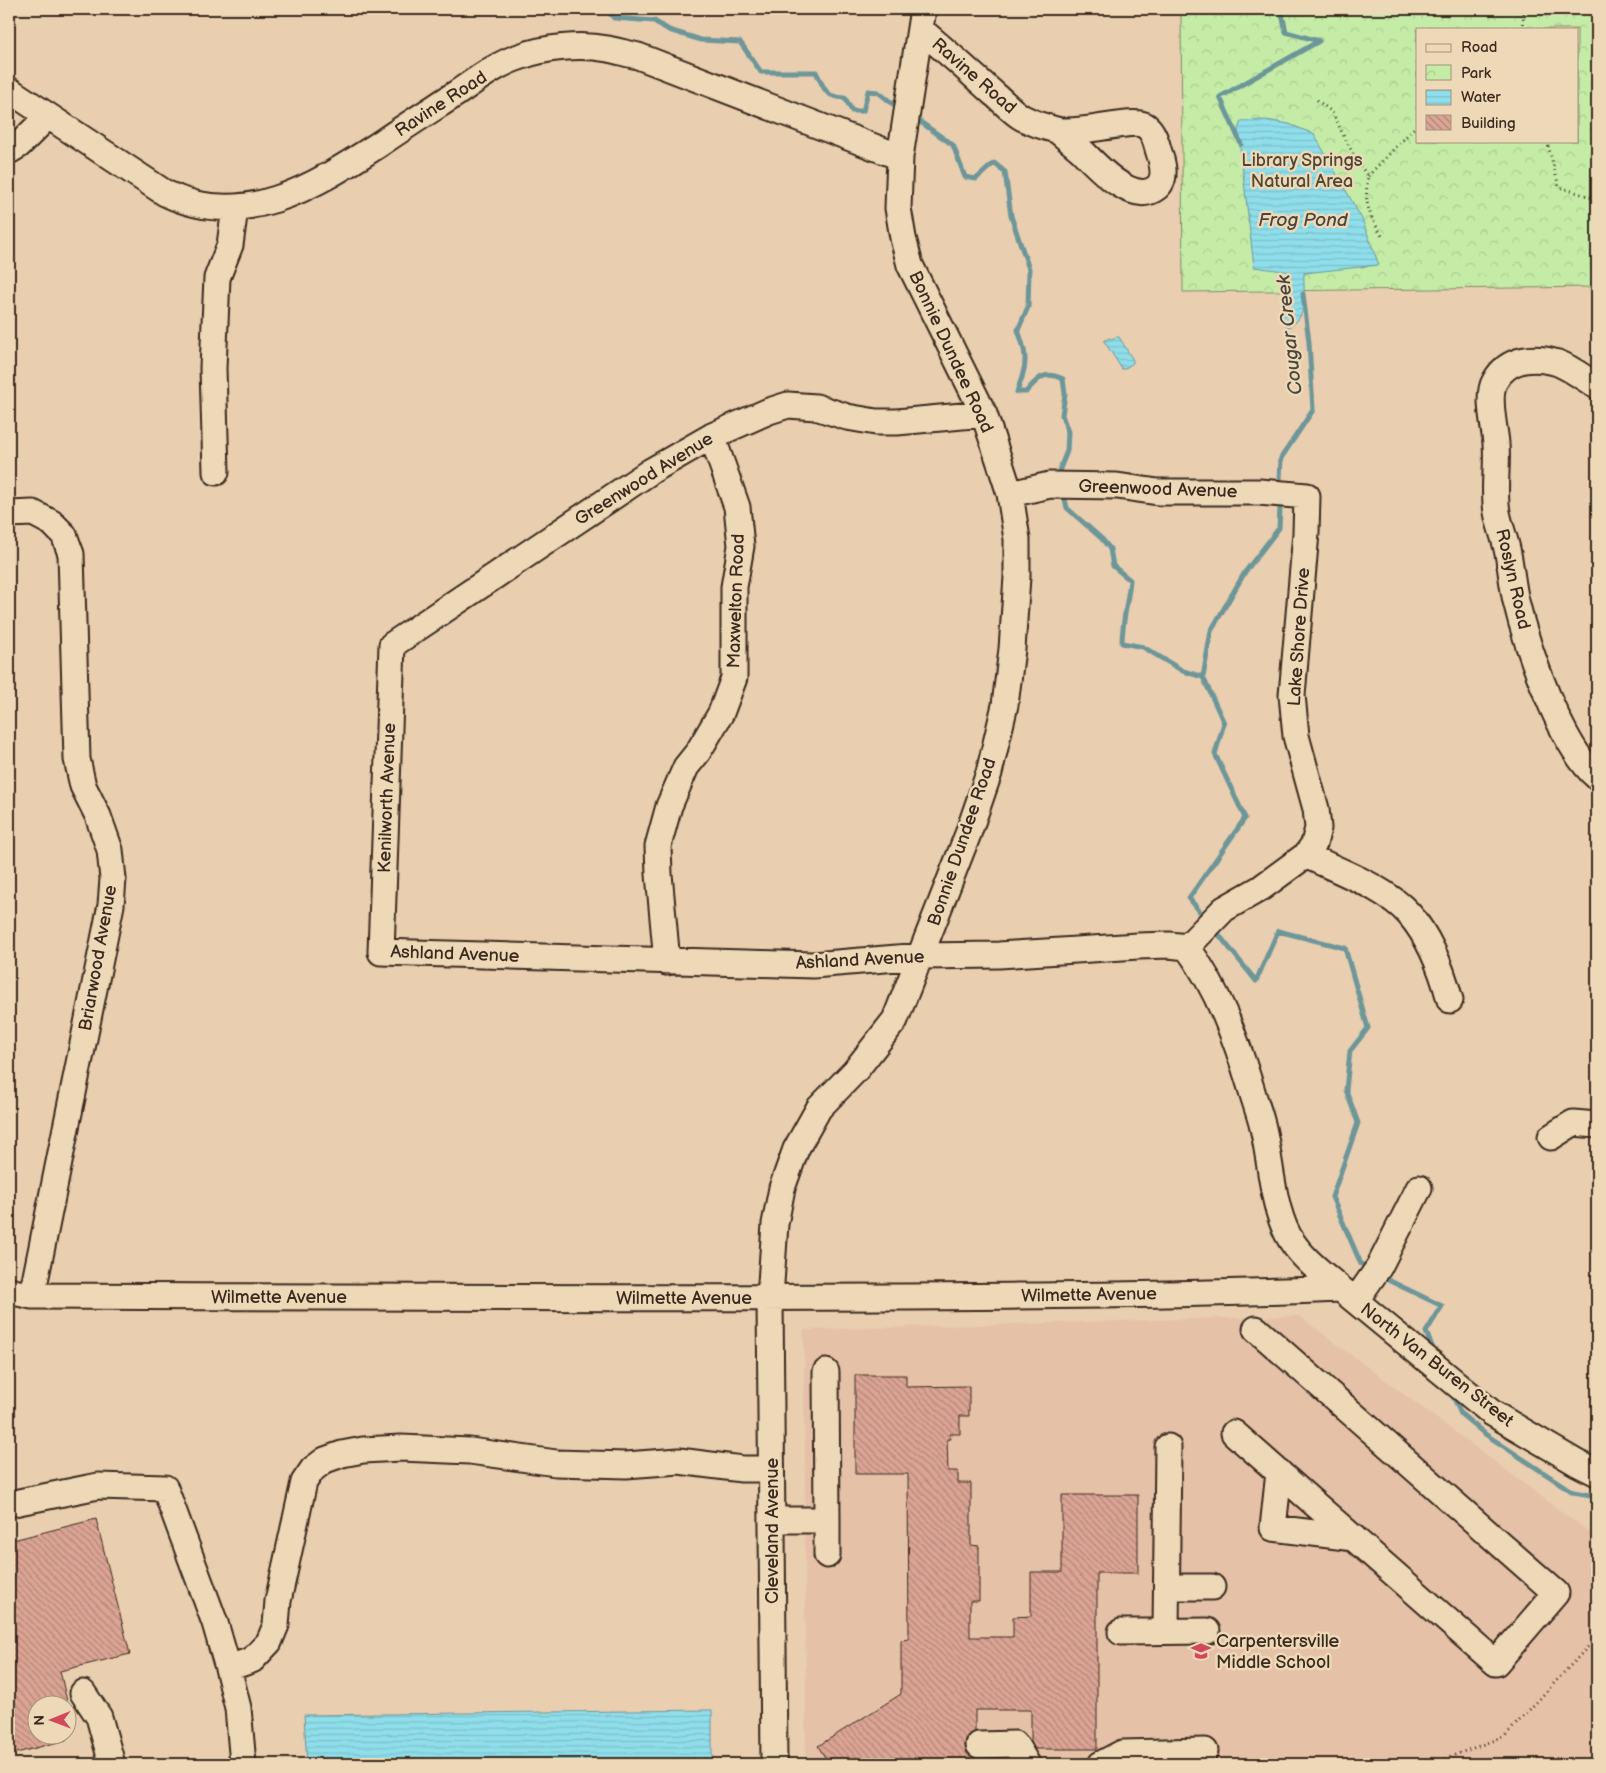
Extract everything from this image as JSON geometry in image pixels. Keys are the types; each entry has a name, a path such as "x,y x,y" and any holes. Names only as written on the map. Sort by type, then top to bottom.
{"street":[{"name":"Ravine Road","path":"921,19 1022,118 1058,130"},
{"name":"Bonnie Dundee Road","path":"770,1298 775,1224 782,1188 796,1149 819,1108 855,1070 895,1020 968,834 989,772 1005,705 1012,648 1017,577 1017,539 1010,494 984,414 910,265 898,208 900,157 921,19"},
{"name":"Ravine Road","path":"9,90 173,197 197,205 216,208 235,208 278,200 338,171 484,75 518,57 552,48 607,48 638,56 900,157"},
{"path":"9,152 19,145 47,116"},
{"path":"216,472 213,368 217,278 230,244 235,208"},
{"name":"Roslyn Road","path":"1597,386 1559,364 1526,358 1506,368 1494,381 1491,399 1497,446 1495,479 1497,511 1507,550 1516,601 1534,660 1554,710 1568,740 1589,770 1597,778"},
{"name":"Greenwood Avenue","path":"392,645 651,471 712,436 769,410 788,405 816,406 847,417 876,422 897,422 984,414"},
{"name":"Maxwelton Road","path":"667,962 658,846 669,806 686,766 698,752 721,713 734,678 734,587 741,546 736,508 712,436"},
{"name":"Greenwood Avenue","path":"1010,494 1050,485 1118,486 1158,492 1259,492 1307,496"},
{"name":"Lake Shore Drive","path":"1306,856 1314,844 1318,828 1316,809 1296,736 1292,695 1306,533 1307,496"},
{"name":"Briarwood Avenue","path":"9,514 33,513 52,522 64,535 71,554 77,759 83,786 98,816 110,850 113,879 111,905 20,1294"},
{"name":"Kenilworth Avenue","path":"381,952 392,645"},
{"path":"1187,947 1224,909 1261,888 1306,856 1368,885 1391,899 1409,914 1441,968 1450,1000"},
{"name":"Ashland Avenue","path":"381,952 813,965 921,956 999,955 1138,946 1169,945 1187,947"},
{"name":"North Van Buren Street","path":"1187,947 1199,963 1217,997 1242,1059 1263,1128 1280,1220 1298,1251 1348,1295 1492,1413 1597,1473"},
{"path":"1551,1137 1573,1123 1597,1126"},
{"path":"1348,1295 1379,1267 1419,1188"},
{"name":"Wilmette Avenue","path":"20,1294 770,1298 1348,1295"},
{"name":"Cleveland Avenue","path":"770,1298 774,1764"},
{"path":"1234,1433 1496,1663 1556,1593 1256,1329"},
{"path":"826,1372 827,1555"},
{"path":"1166,1631 1168,1447"},
{"path":"228,1668 252,1660 269,1642 276,1625 278,1601 304,1482 313,1469 325,1460 363,1450 401,1448 470,1451 556,1463 626,1465 680,1462 771,1469"},
{"path":"1279,1472 1273,1528 1354,1538"},
{"path":"9,1504 98,1486 165,1488 215,1623 228,1668 238,1708 243,1764"},
{"path":"772,1520 827,1520"},
{"path":"1167,1587 1212,1587"},
{"path":"1121,1632 1207,1631"},
{"path":"83,1693 98,1717 112,1764"},
{"path":"979,1745 1015,1744 1027,1764"},
{"path":"1101,1764 1122,1753 1205,1751"}],"path":[{"path":"1523,28 1524,9"},
{"path":"1317,100 1332,112 1357,162 1368,176"},
{"path":"1382,236 1368,213 1366,197 1368,176 1416,126"},
{"path":"1547,142 1558,187 1597,199"},
{"path":"1431,1764 1505,1736 1597,1637"}],"shaded area":[{"name":"Carpentersville Middle School","path":"1299,1316 1597,1538 1597,1764 806,1764 804,1330"}],"green space":[{"name":"Library Springs Natural Area","path":"1181,9 1597,9 1597,287 1183,292"}],"water":[{"name":"Frog Pond","path":"1266,120 1289,124 1314,134 1362,219 1379,265 1304,273 1304,305 1302,312 1299,318 1287,328 1281,316 1283,304 1287,300 1291,272 1254,267 1238,130 1241,121"},
{"path":"1119,337 1133,360 1133,363 1124,369 1122,369 1104,341"},
{"path":"712,1710 712,1764 307,1764 304,1715"}],"building":[{"path":"855,1375 906,1375 906,1387 969,1386 969,1416 960,1416 960,1434 950,1434 950,1439 947,1439 948,1471 958,1471 958,1483 971,1483 971,1545 979,1546 979,1601 970,1601 970,1637 1013,1637 1013,1617 1031,1616 1031,1572 1062,1572 1062,1495 1138,1495 1138,1573 1097,1573 1097,1749 1035,1749 1031,1742 1031,1710 975,1710 975,1732 967,1738 965,1745 967,1753 975,1758 975,1764 829,1764 818,1746 901,1694 901,1640 909,1639 908,1474 855,1474"},
{"path":"96,1519 130,1654 60,1671 66,1696 28,1696 28,1746 43,1746 9,1755 9,1541"}],"waterway":[{"path":"343,9 345,11 365,13 368,9"},
{"path":"606,9 614,18 654,21 669,30 701,40 740,42 761,72 816,72 826,91 833,96 845,98 852,111 863,111 868,91 878,92 897,107"},
{"name":"Cougar Creek","path":"1241,144 1220,97 1319,41 1286,32 1281,9"},
{"path":"919,121 953,145 965,177 976,179 994,163 1005,172 1011,216 1029,269 1028,307 1018,330 1025,362 1017,392 1026,392 1038,379 1046,375 1063,379 1065,394 1062,415 1068,432 1067,451 1059,471"},
{"name":"Cougar Creek","path":"1280,480 1281,458 1313,410 1309,342 1303,294"},
{"path":"1065,499 1067,508 1102,539 1110,549 1113,566 1130,580 1122,643 1143,647 1183,671 1203,677"},
{"path":"1201,913 1189,898 1245,818 1215,754 1224,723 1203,677 1211,631 1245,572 1279,528 1280,508"},
{"path":"1219,935 1256,981 1278,931 1345,948 1368,1028 1350,1051 1346,1090 1358,1123 1332,1197 1361,1264 1364,1265"},
{"path":"1388,1280 1442,1306 1426,1332 1435,1353"},
{"path":"1454,1398 1461,1414 1485,1434 1573,1492 1597,1496"}],"place":[{"name":"Carpentersville Middle School","path":"1201,1651"}]}
